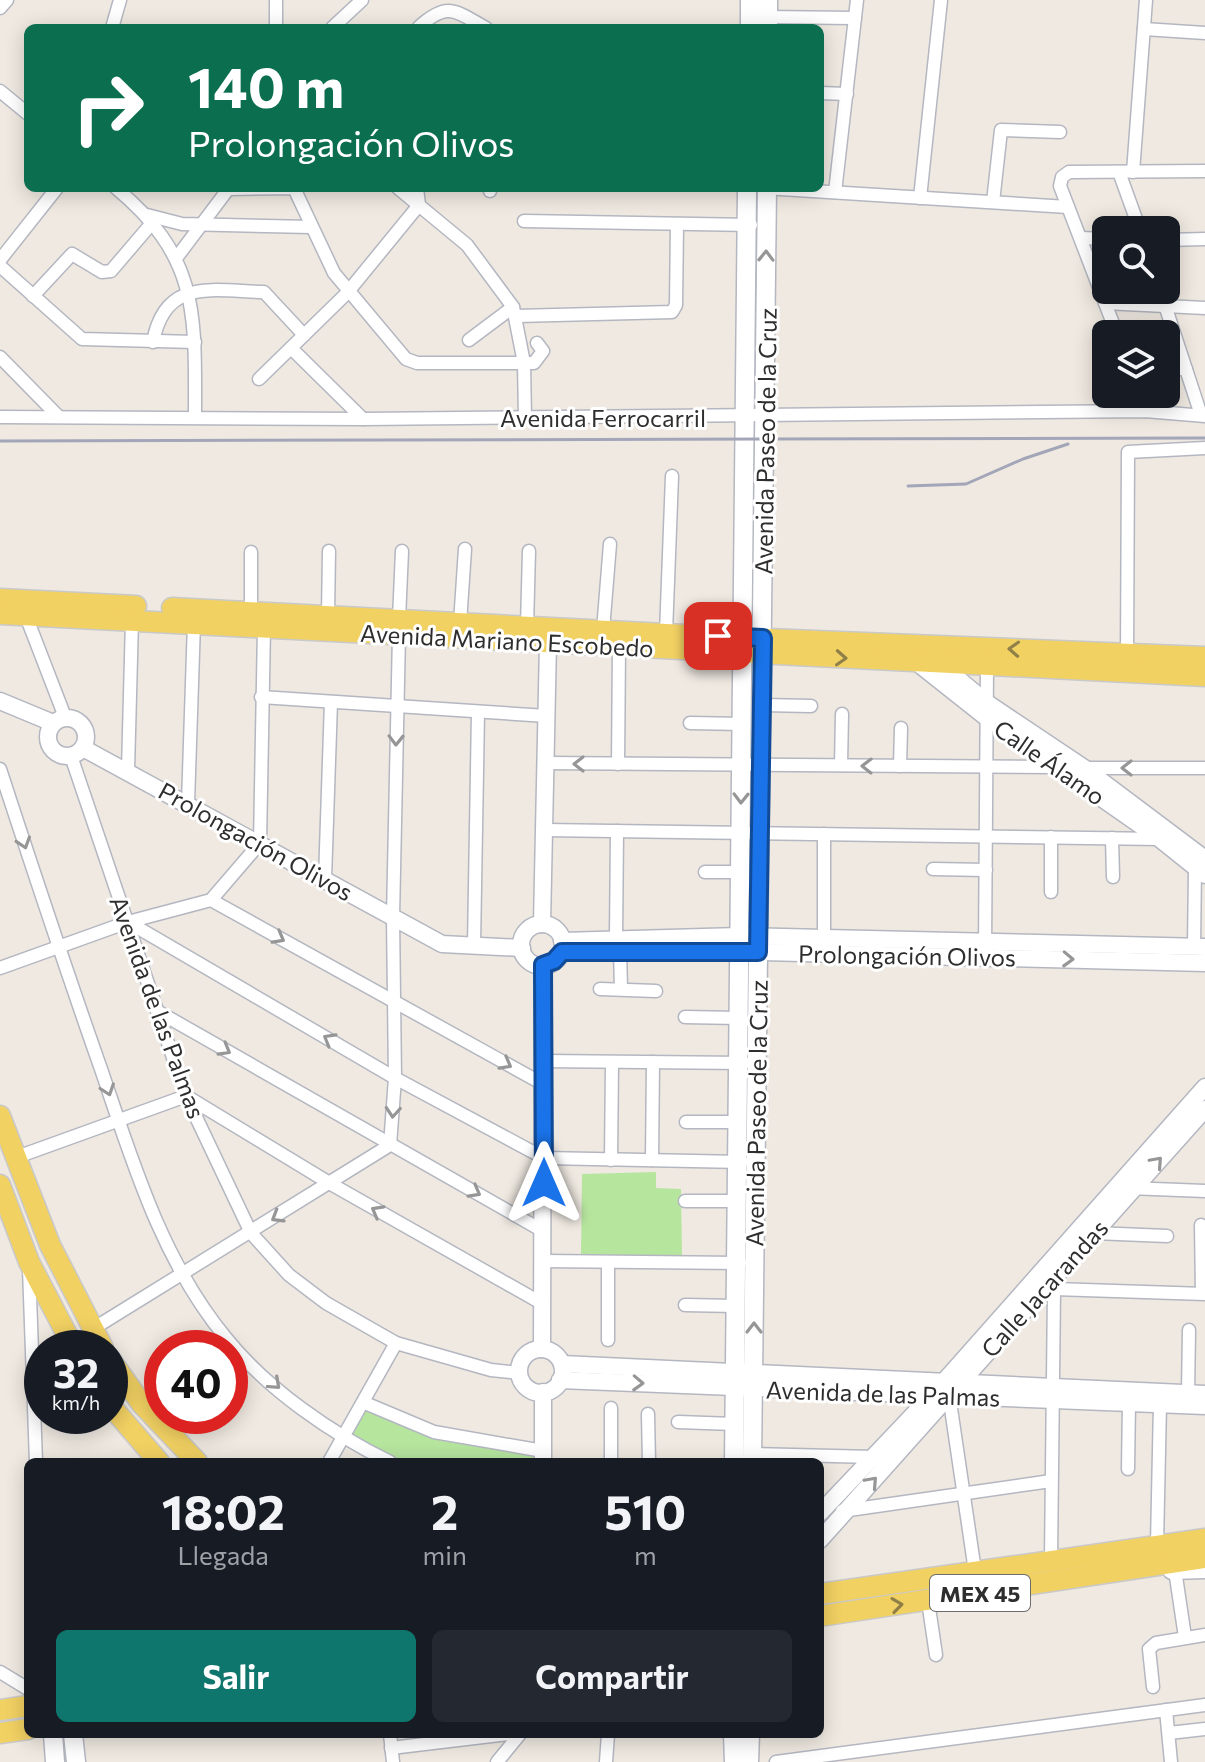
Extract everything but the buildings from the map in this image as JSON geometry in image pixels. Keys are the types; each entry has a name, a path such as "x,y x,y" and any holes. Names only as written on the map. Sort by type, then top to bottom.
{"main road":[{"name":"Avenida Paseo de la Cruz","path":"734,1458 734,1424 744,1380 746,1162 757,1064 759,944 750,833 751,765 762,705 753,646 744,416 747,192"},
{"name":"Avenida Paseo de la Cruz","path":"751,765 742,724 753,646 765,413 766,192"},
{"path":"0,588 95,593 123,608"},
{"name":"Avenida Mariano Escobedo","path":"0,599 123,608 264,627 399,627 460,623 666,633 753,646 1126,663 1205,676"},
{"name":"Avenida Mariano Escobedo","path":"0,614 26,616 123,608"},
{"name":"Avenida Mariano Escobedo","path":"205,618 251,610 328,615 399,627 548,643 619,647 898,644 938,664 987,667 1205,657"},
{"name":"Avenida Paseo de la Cruz","path":"750,833 741,872 738,1122 746,1162 736,1201 745,1263 736,1306 752,1458"},
{"path":"0,1116 50,1245 91,1330"},
{"path":"0,1185 7,1229 29,1262 65,1330"},
{"path":"128,1385 141,1403 193,1458"},
{"path":"128,1426 156,1458"},
{"name":"MEX 45","path":"824,1593 1205,1537"},
{"name":"MEX 45","path":"824,1615 1205,1558"},
{"path":"1154,1566 1175,1570 1205,1569"},
{"path":"0,1710 24,1707"},
{"path":"0,1733 24,1730"},
{"path":"53,1738 55,1762"},
{"path":"73,1738 76,1762"},
{"path":"733,1738 734,1762"},
{"path":"749,1762 750,1738"}],"street":[{"path":"0,8 7,0"},
{"path":"113,24 120,0"},
{"path":"276,0 276,24"},
{"path":"336,24 362,0"},
{"path":"835,192 857,0"},
{"path":"920,198 941,0"},
{"path":"1133,172 1146,0"},
{"path":"422,24 435,13 453,9 479,24"},
{"path":"759,15 855,18"},
{"path":"1144,29 1205,33"},
{"path":"0,91 24,111"},
{"path":"824,93 847,94"},
{"path":"993,202 1001,130 1060,132"},
{"path":"1092,268 1060,186 1062,177 1069,172 1205,171"},
{"path":"1119,172 1135,216"},
{"path":"824,191 1068,207"},
{"path":"54,192 0,263 82,339 195,342"},
{"path":"120,192 150,219 177,257 189,290 195,342 195,416"},
{"path":"177,257 225,192"},
{"path":"296,192 347,293 406,359 417,363 534,363 542,357 542,347 537,343"},
{"path":"403,192 467,245 515,312 524,363 525,418"},
{"path":"259,379 347,293 419,205 417,192"},
{"path":"33,296 72,254 102,272 111,271 150,219"},
{"path":"150,219 182,224 311,227"},
{"path":"524,221 767,225"},
{"path":"469,340 515,312 672,312 676,305 677,224"},
{"path":"1081,238 1092,238"},
{"path":"1180,240 1205,239"},
{"path":"153,342 163,313 174,299 189,290 264,292 304,335"},
{"path":"1125,304 1205,308"},
{"path":"1166,306 1203,416"},
{"path":"291,348 363,419"},
{"path":"0,357 57,415"},
{"path":"1180,369 1186,369"},
{"name":"Avenida Ferrocarril","path":"0,417 363,419 1145,411 1203,416"},
{"path":"1126,663 1128,452 1205,448"},
{"path":"666,633 672,476"},
{"path":"603,630 610,544"},
{"path":"460,623 465,549"},
{"path":"328,615 329,551"},
{"path":"390,1145 395,1078 393,917 402,551"},
{"path":"527,626 529,551"},
{"path":"251,552 251,610"},
{"path":"123,608 128,770"},
{"path":"26,616 59,720"},
{"path":"188,803 205,618"},
{"path":"0,968 128,922 211,900 260,843 264,627"},
{"path":"542,924 548,643"},
{"path":"618,764 619,647"},
{"name":"Calle Álamo","path":"917,654 1058,767 1164,835"},
{"name":"Calle Álamo","path":"938,664 987,710 1084,768 1202,867"},
{"path":"985,948 987,667"},
{"path":"261,697 547,716"},
{"path":"0,701 82,725 86,736 77,752 61,755 51,748 47,735 59,720"},
{"path":"325,879 331,702"},
{"path":"762,705 811,706"},
{"path":"474,945 478,712"},
{"path":"841,765 842,714"},
{"path":"690,723 742,724"},
{"path":"900,766 901,728"},
{"name":"Prolongación Olivos","path":"77,752 128,770 442,944 522,948"},
{"name":"Avenida de las Palmas","path":"77,752 128,922 186,1096 251,1233 289,1275 326,1303 396,1343 491,1370 519,1373"},
{"path":"546,763 1205,768"},
{"path":"0,769 118,1121 155,1220 181,1275 227,1340 287,1395 344,1439 382,1458"},
{"path":"545,830 1112,838 1164,835"},
{"path":"617,831 621,989"},
{"path":"824,834 824,940"},
{"path":"1051,837 1051,892"},
{"path":"1112,838 1113,877"},
{"path":"1200,947 1202,867"},
{"path":"933,869 986,870"},
{"path":"705,872 741,872"},
{"path":"211,900 543,1084"},
{"path":"128,922 395,1078 544,1158 746,1162"},
{"path":"542,924 555,929 562,946 554,961 543,965 532,963 522,948 529,928 542,924"},
{"name":"Prolongación Olivos","path":"759,944 824,940 890,947"},
{"name":"Prolongación Olivos","path":"562,946 759,944 985,948 1143,954 1205,963"},
{"name":"Prolongación Olivos","path":"1143,954 1200,947"},
{"path":"542,1349 543,965"},
{"path":"600,989 656,991"},
{"path":"157,1011 543,1231"},
{"path":"685,1017 738,1018"},
{"path":"543,1061 757,1064"},
{"path":"652,1160 653,1062"},
{"path":"611,1160 612,1063"},
{"name":"Calle Jacarandas","path":"824,1536 946,1389 1125,1187 1205,1087"},
{"path":"17,1157 186,1096 331,1184 543,1304"},
{"name":"Calle Jacarandas","path":"826,1507 1052,1286 1125,1187 1205,1109"},
{"path":"686,1122 738,1122"},
{"path":"91,1330 390,1145"},
{"path":"1125,1187 1205,1191"},
{"path":"685,1201 736,1201"},
{"path":"1051,1559 1052,1286 1203,1294 1201,1225"},
{"path":"1094,1233 1167,1236"},
{"path":"543,1261 745,1263"},
{"path":"29,1262 36,1458"},
{"path":"608,1263 608,1340"},
{"path":"685,1305 736,1306"},
{"path":"1188,1393 1189,1330"},
{"path":"332,1458 396,1343"},
{"path":"365,1403 434,1432 543,1457 543,1392 561,1372 556,1355 542,1349 528,1353 522,1359 519,1373 529,1390 543,1392"},
{"name":"Avenida de las Palmas","path":"561,1372 1053,1394 1205,1394"},
{"path":"946,1389 975,1571"},
{"name":"Avenida de las Palmas","path":"1053,1394 1129,1403 1205,1406"},
{"path":"1128,1469 1129,1403"},
{"path":"1160,1404 1166,1543"},
{"path":"611,1408 611,1458"},
{"path":"648,1414 649,1458"},
{"path":"678,1422 734,1424"},
{"path":"752,1458 874,1457"},
{"path":"826,1507 844,1513 1051,1481"},
{"path":"1175,1570 1185,1637"},
{"path":"928,1601 936,1655"},
{"path":"1153,1687 1149,1649 1156,1643 1205,1635"},
{"path":"0,1672 24,1687"},
{"path":"776,1762 848,1757 1205,1705"},
{"path":"1166,1710 1171,1762"},
{"path":"1169,1733 1205,1729"},
{"path":"393,1762 390,1741 464,1738"},
{"path":"497,1762 512,1738"},
{"path":"603,1759 607,1738"}],"green space":[{"path":"656,1172 656,1188 681,1189 682,1257 581,1254 582,1174"},
{"path":"365,1403 434,1432 543,1451 543,1458 382,1458 344,1439"}],"railway":[{"path":"0,441 1205,438"},
{"path":"908,486 966,484 1023,459 1068,444"}],"route":[{"path":"544,1183 543,965 554,961 562,952 758,952 763,638 718,636"}]}
